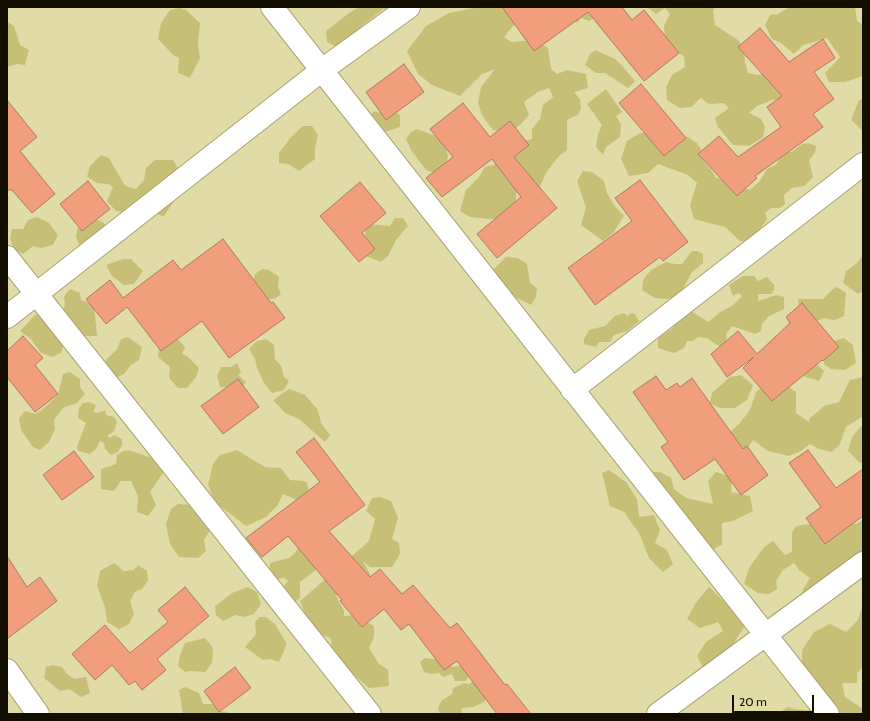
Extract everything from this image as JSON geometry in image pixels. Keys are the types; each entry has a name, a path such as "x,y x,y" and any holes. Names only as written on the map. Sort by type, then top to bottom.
{"street":[{"path":"272,7 828,714"},
{"path":"7,317 35,293 322,70 409,7"},
{"path":"572,390 863,164"},
{"path":"7,257 370,714"},
{"path":"658,714 863,563"},
{"path":"7,670 38,714"}],"shaded area":[{"path":"359,7 410,7 397,12 383,9 352,34 347,48 341,49 327,42 326,31"},
{"path":"479,7 525,7 519,22 512,27 504,37 511,42 536,40 548,48 551,69 557,74 567,70 586,74 588,88 574,92 580,99 581,108 579,114 567,120 567,150 558,157 546,173 538,191 516,193 516,206 501,218 489,219 470,217 460,211 466,190 478,178 485,167 494,165 501,153 519,142 532,139 532,129 540,119 543,105 553,97 549,88 538,92 524,102 529,115 511,132 493,130 482,115 478,103 481,87 495,69 482,74 460,96 432,85 418,74 407,51 426,26 449,13"},
{"path":"571,7 600,14 589,21 581,18 577,23 570,17"},
{"path":"647,7 715,7 713,10 715,25 738,40 744,49 748,73 757,75 769,73 788,98 772,100 757,106 749,113 761,119 765,127 763,137 749,146 733,145 718,127 715,118 729,108 724,103 709,104 701,98 691,107 680,108 667,100 666,87 672,75 685,67 684,56 672,49 665,39 664,26 670,14 665,8 656,14"},
{"path":"790,7 855,7 857,21 863,25 863,76 845,82 829,82 825,73 840,57 827,38 803,45 794,54 781,43 772,39 765,25 770,15 778,14"},
{"path":"179,8 186,10 200,23 198,44 200,58 190,78 178,73 179,58 173,55 158,39 161,23 170,10"},
{"path":"7,22 14,26 20,45 29,50 25,65 17,64 7,67"},
{"path":"595,50 615,59 635,81 628,88 605,73 596,73 585,65 590,54"},
{"path":"606,89 622,112 616,116 621,124 620,137 606,147 603,155 596,147 598,134 602,125 587,104"},
{"path":"863,99 863,131 851,120 859,100"},
{"path":"383,107 388,107 400,115 400,127 379,134 368,118 374,111 379,113"},
{"path":"303,126 312,126 318,135 315,148 315,159 299,171 288,164 279,163 279,153 292,136"},
{"path":"417,129 439,137 446,147 448,157 445,169 437,174 426,170 411,150 406,139 411,132"},
{"path":"640,133 655,133 675,138 688,137 697,143 704,154 703,161 716,178 730,180 741,187 750,190 760,181 767,169 776,165 783,152 792,152 802,144 808,143 816,146 815,153 809,160 813,177 804,186 792,188 784,195 785,204 779,208 771,208 765,213 767,219 752,241 740,241 725,227 694,219 690,205 697,183 688,175 658,164 648,173 629,176 621,159 627,141"},
{"path":"101,155 109,158 125,186 136,189 144,180 146,168 155,160 173,160 183,177 178,195 164,216 135,209 124,212 116,211 107,201 113,187 108,184 97,183 87,177 90,166"},
{"path":"583,171 592,172 604,181 607,193 614,205 624,216 613,233 603,241 581,225 586,207 577,181"},
{"path":"37,217 49,223 58,235 53,245 41,248 33,246 23,254 13,248 10,238 12,229 23,229 28,220"},
{"path":"395,218 403,218 408,226 396,240 388,256 381,262 366,256 365,237 367,224 390,226"},
{"path":"94,219 103,222 109,231 81,249 76,237 77,229"},
{"path":"692,251 698,251 703,254 703,263 692,272 679,296 667,299 655,298 642,290 643,280 651,270 666,262 682,264"},
{"path":"863,255 863,291 858,294 843,283 846,271 857,263"},
{"path":"506,257 518,258 527,264 530,283 537,288 536,297 531,305 513,296 497,281 493,270"},
{"path":"123,259 131,259 143,271 134,284 124,285 112,276 106,265"},
{"path":"262,269 269,270 279,277 278,287 281,294 276,298 267,300 252,289 255,274"},
{"path":"743,276 754,276 758,281 767,277 775,286 772,294 758,294 758,301 776,295 784,297 784,309 769,316 762,324 761,331 755,334 732,326 726,334 727,341 720,347 707,338 698,337 693,341 687,341 684,348 674,353 658,348 658,338 673,328 680,318 691,311 708,322 719,313 733,305 742,296 738,293 733,296 729,285"},
{"path":"837,287 846,293 844,316 834,320 824,318 814,322 799,310 798,299 823,299"},
{"path":"71,289 80,293 81,300 94,305 97,336 86,336 76,340 59,320 65,305 64,297"},
{"path":"624,313 628,316 630,313 635,314 639,321 627,331 614,335 610,342 599,342 596,347 584,344 584,339 589,330 605,326 615,316"},
{"path":"36,314 44,317 47,325 53,326 64,344 61,353 52,357 41,353 31,339 20,331"},
{"path":"128,337 142,347 139,360 130,366 124,374 115,378 104,370 106,360 117,349 121,339"},
{"path":"177,338 185,347 182,354 187,356 199,368 196,377 187,388 178,388 169,378 170,367 158,357 159,346"},
{"path":"844,338 853,345 856,363 845,370 831,369 824,364 824,351 830,342"},
{"path":"266,339 274,345 275,359 281,366 284,377 289,381 284,390 272,393 264,383 257,368 255,359 249,349 257,341"},
{"path":"237,363 241,372 238,375 246,382 241,388 220,387 217,376 221,367 231,367"},
{"path":"816,363 824,371 819,381 800,375"},
{"path":"70,372 80,379 80,387 85,394 77,403 63,408 54,420 55,429 49,442 40,450 33,447 21,430 19,418 25,411 35,414 41,411 58,395 63,374"},
{"path":"741,375 753,385 747,400 735,408 720,408 710,403 712,393 730,377"},
{"path":"863,377 863,416 846,427 840,444 832,452 819,449 810,444 799,452 789,456 768,451 753,440 745,452 723,438 739,424 750,410 756,392 763,386 786,385 796,392 796,413 809,422 809,419 824,406 839,402 850,380"},
{"path":"289,389 305,395 318,410 321,423 330,435 325,442 299,419 285,413 273,400"},
{"path":"89,402 96,405 93,412 97,413 105,410 106,415 114,417 117,422 114,431 107,436 110,438 114,435 122,439 122,445 118,452 111,455 105,449 104,443 100,441 96,449 90,454 78,451 77,447 86,423 78,418 79,408 83,403"},
{"path":"863,424 863,463 860,463 848,451 852,437"},
{"path":"129,450 157,460 163,473 150,492 156,505 148,516 137,512 138,496 131,481 121,481 114,491 101,489 101,469 116,464 117,455 123,451"},
{"path":"237,450 265,467 281,468 290,480 304,481 307,483 310,497 304,503 283,494 277,506 266,517 246,526 215,502 208,485 213,464 220,455"},
{"path":"609,470 626,482 637,499 639,517 654,515 660,530 655,543 667,550 673,564 663,572 649,558 639,533 624,512 610,506 602,473"},
{"path":"650,472 660,472 671,478 674,489 686,498 713,504 708,481 716,472 732,477 731,492 750,496 753,511 733,521 722,523 722,545 709,551"},
{"path":"380,497 391,501 398,518 392,539 399,543 400,554 392,567 370,567 363,561 373,580 340,591 336,596 344,611 344,616 354,615 374,626 374,637 369,648 379,664 388,670 389,686 369,688 345,667 332,652 331,638 319,634 305,614 300,601 369,541 375,519 366,511 372,498"},
{"path":"178,504 191,505 210,517 209,532 204,540 206,551 198,558 179,557 170,544 166,524 171,509"},
{"path":"863,520 863,562 816,612 805,609 802,603 803,589 810,578 799,570 794,563 783,570 776,581 777,589 769,594 758,593 744,584 749,568 764,547 773,541 785,555 792,552 792,533 796,526 811,524 819,537 834,524 847,522 856,524"},
{"path":"299,546 316,561 316,570 300,582 300,598 295,602 282,588 288,581 284,578 277,579 270,568 270,563 289,558 295,553"},
{"path":"114,563 124,571 134,570 138,565 147,571 148,581 142,589 135,592 130,601 134,614 129,624 119,629 107,622 105,607 97,586 100,571"},
{"path":"248,587 257,592 261,604 254,614 244,617 235,615 223,621 216,615 215,606 232,593"},
{"path":"709,587 733,610 748,620 733,645 705,671 697,656 706,642 723,631 718,622 700,628 687,619 695,604"},
{"path":"863,604 863,667 857,673 857,683 842,683 845,697 863,709 863,714 839,714 835,711 821,686 808,674 802,665 802,650 814,632 830,624 846,632 858,620"},
{"path":"260,617 266,617 275,624 287,644 279,662 270,659 263,660 245,647 256,634 255,622"},
{"path":"205,638 213,648 212,663 205,672 185,672 178,666 180,655 185,643"},
{"path":"425,658 441,660 452,667 464,665 470,674 466,681 455,681 452,674 443,677 439,673 431,674 424,672 420,662"},
{"path":"53,665 62,667 67,674 74,679 86,677 90,693 81,697 69,689 60,691 44,678 46,667"},
{"path":"476,678 492,690 484,702 473,707 462,708 461,714 440,714 438,708 442,700 452,694 453,688 464,683 469,684"},
{"path":"185,687 199,693 203,704 213,704 219,711 227,712 229,714 183,714 179,690"},
{"path":"788,707 816,711 818,714 777,714"}],"building":[{"path":"502,7 622,7 632,20 644,10 679,53 644,81 588,12 534,51"},
{"path":"760,28 789,62 823,39 835,58 814,72 834,99 813,114 823,127 755,176 757,178 737,196 698,154 719,136 738,157 781,127 767,107 782,96 738,47"},
{"path":"404,64 424,92 386,120 366,92"},
{"path":"641,84 686,138 664,156 619,103"},
{"path":"7,100 37,137 20,151 55,194 32,213 12,190 7,190"},
{"path":"463,103 490,137 510,121 529,145 514,157 557,208 497,258 477,234 521,197 492,159 442,197 426,178 453,157 430,129"},
{"path":"640,180 688,242 663,261 660,257 595,305 568,268 632,221 615,198"},
{"path":"88,181 110,209 82,231 60,204"},
{"path":"360,182 386,213 362,233 375,249 359,262 320,216"},
{"path":"223,239 271,303 273,302 285,318 229,358 202,321 161,351 127,307 106,324 86,299 110,280 123,298 173,260 181,270"},
{"path":"802,303 839,347 772,401 743,368 754,357 727,377 711,354 738,331 757,354 790,323 786,317"},
{"path":"23,336 43,358 35,365 58,394 35,412 7,377 7,351"},
{"path":"656,376 666,390 677,383 680,387 692,378 743,449 747,446 768,475 741,495 715,459 684,480 661,447 668,442 633,392"},
{"path":"238,379 259,407 223,434 201,406"},
{"path":"314,438 365,505 329,531 370,577 380,569 402,594 413,585 450,628 457,623 505,685 507,684 531,714 497,714 457,661 444,670 409,624 401,630 384,609 362,627 340,601 342,600 288,536 262,557 246,538 320,482 296,452"},
{"path":"808,450 836,488 863,469 863,516 825,544 806,518 821,507 789,463"},
{"path":"74,451 94,477 62,500 43,475"},
{"path":"7,556 27,587 40,577 57,601 7,639"},
{"path":"185,587 209,616 157,659 166,670 142,690 135,681 129,685 112,665 95,680 72,654 105,625 130,653 168,622 158,610"},
{"path":"235,667 251,688 219,712 204,691"}]}
